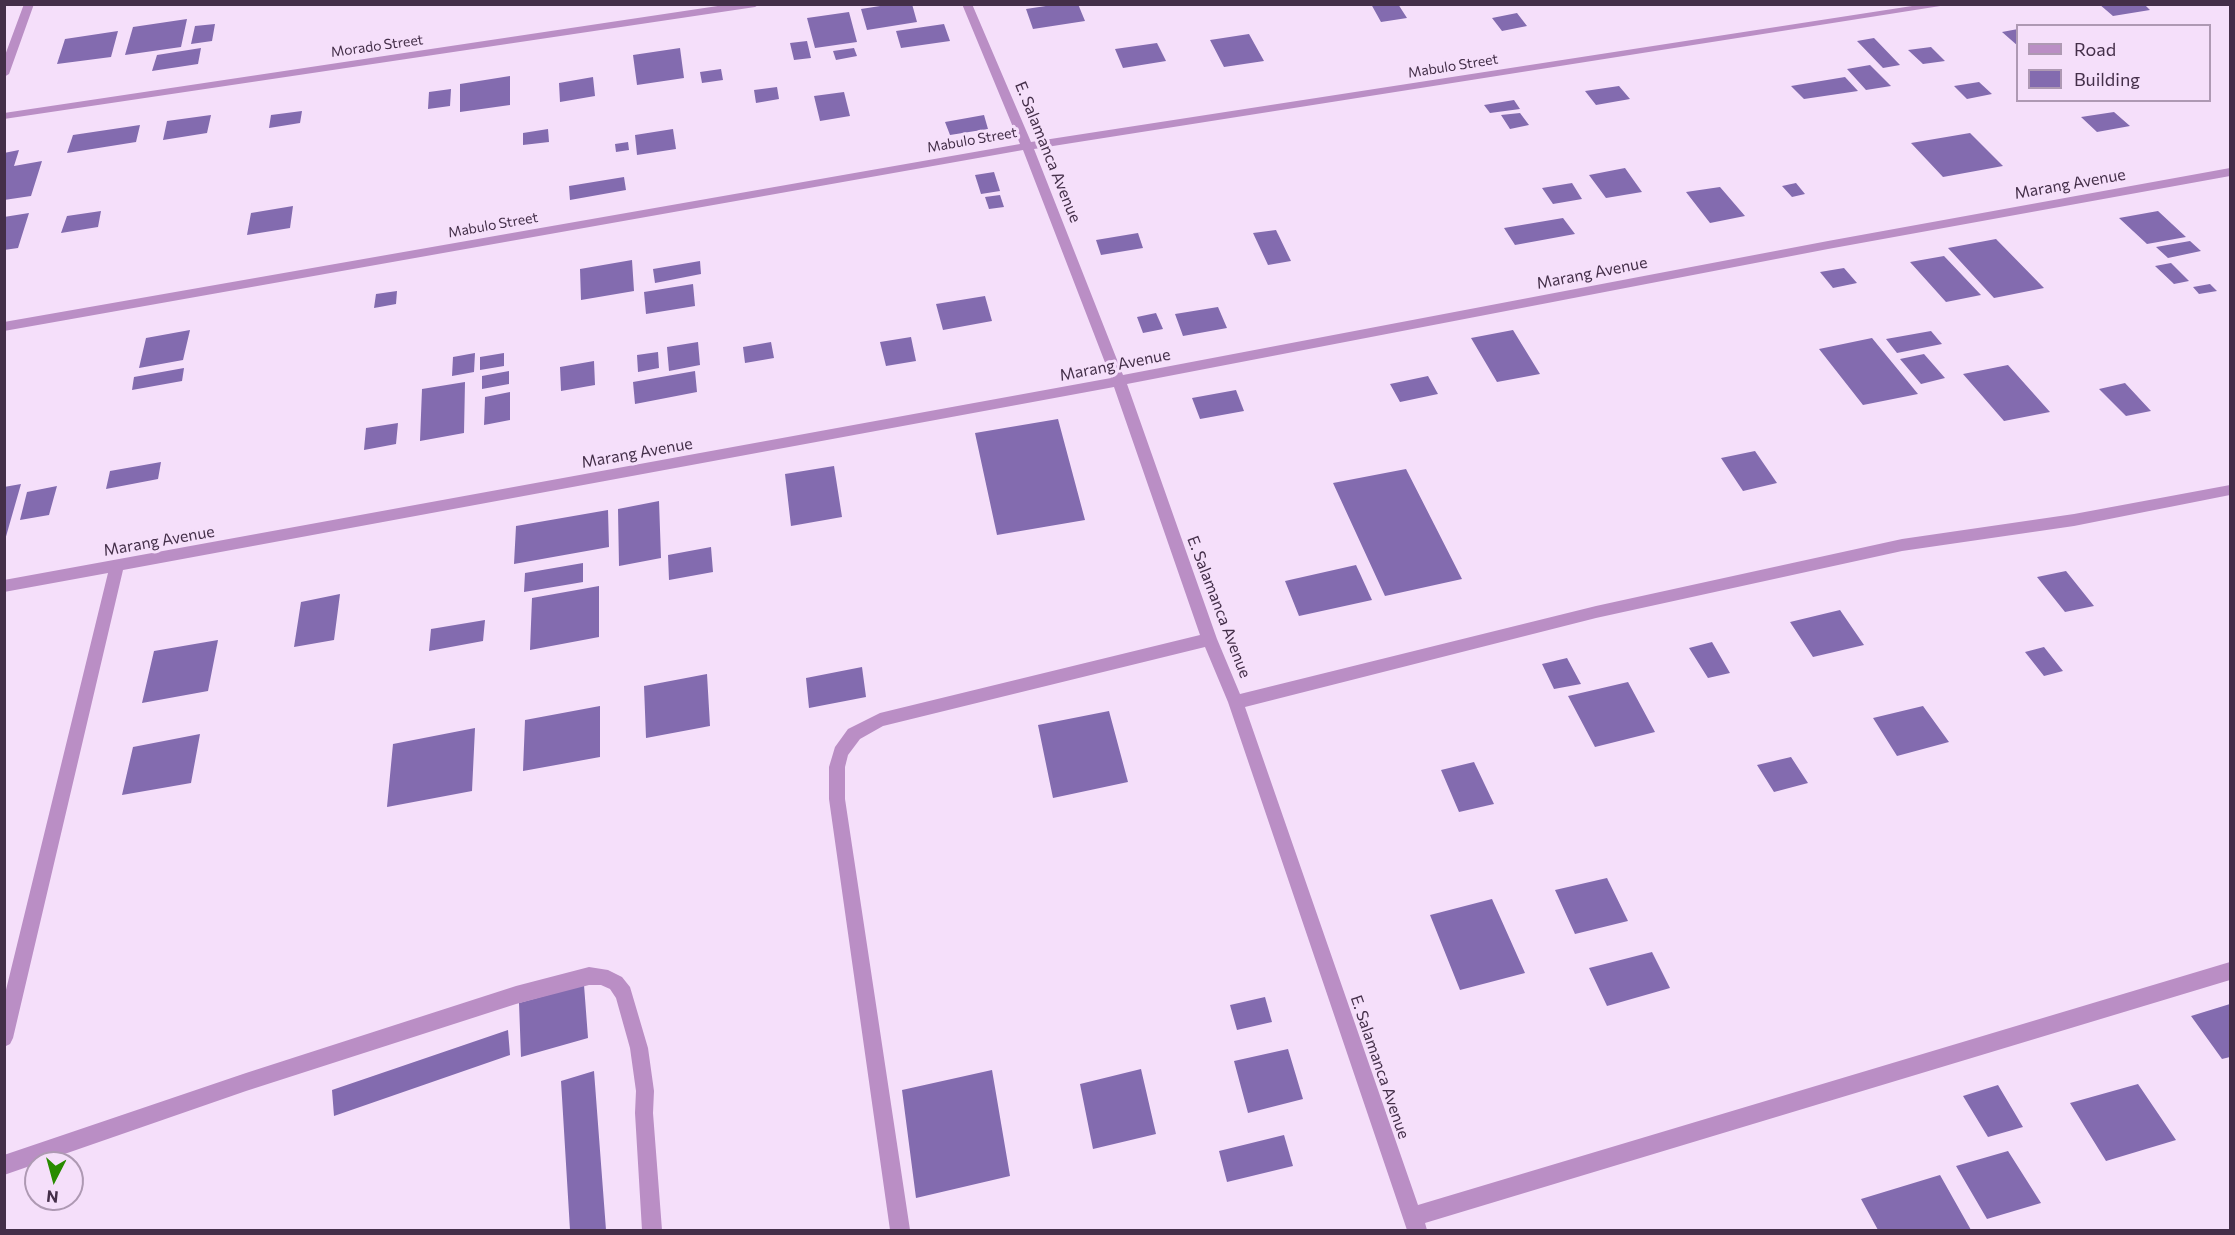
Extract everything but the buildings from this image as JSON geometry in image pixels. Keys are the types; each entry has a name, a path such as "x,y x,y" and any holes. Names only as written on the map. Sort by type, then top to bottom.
{"street":[{"path":"4,74 29,4"},
{"name":"Morado Street","path":"4,117 755,4"},
{"name":"E. Salamanca Avenue","path":"967,4 1027,146 1119,381 1209,639 1236,702 1415,1224"},
{"name":"Mabulo Street","path":"4,327 1027,146 1948,4"},
{"name":"Marang Avenue","path":"4,586 1119,381 1828,245 2230,172"},
{"path":"1236,702 1596,612 1891,547 2074,520 2230,490"},
{"path":"4,1038 117,565"},
{"path":"900,1230 837,799 837,767 841,752 854,734 880,720 1209,639"},
{"path":"1415,1224 2230,971"},
{"path":"4,1165 246,1082 516,995 589,976 602,976 616,983 624,993 639,1048 645,1091 644,1113 652,1230"}]}
